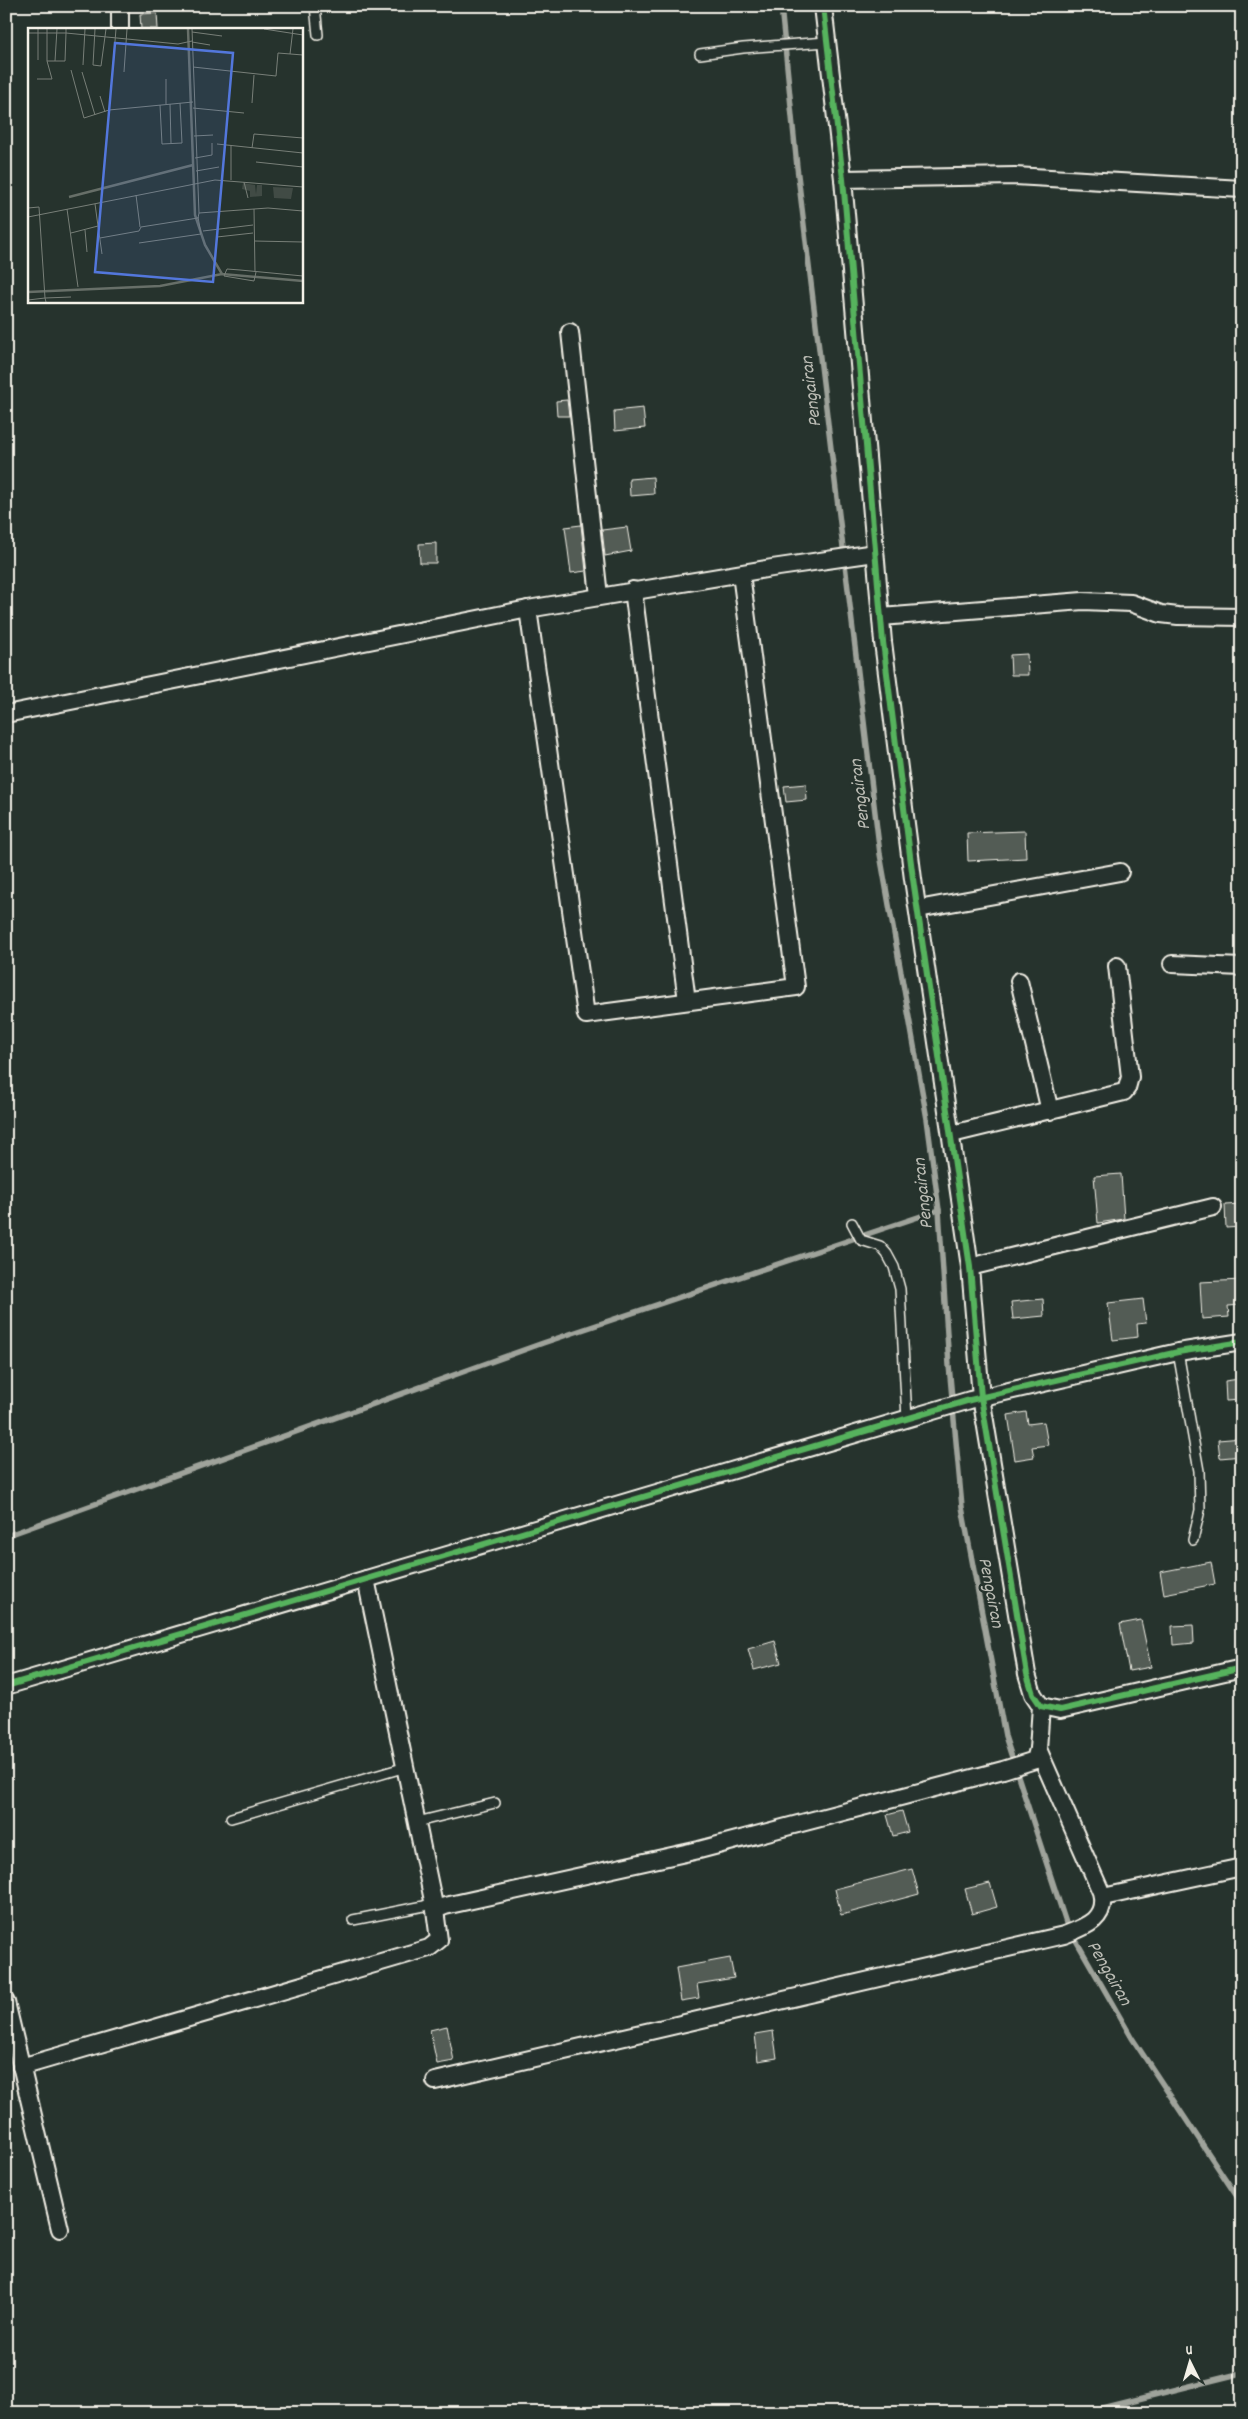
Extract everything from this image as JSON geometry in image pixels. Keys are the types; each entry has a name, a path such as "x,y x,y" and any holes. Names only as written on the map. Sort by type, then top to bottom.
{"street":[{"path":"120,6 120,28"},
{"path":"435,1906 699,1850 1023,1764 1035,1760 1038,1749 1040,1706 1033,1694 1027,1674 976,1399 970,1267 918,909 880,617 843,179 823,6"},
{"path":"843,179 1015,176 1242,189"},
{"path":"570,332 599,596"},
{"path":"6,714 528,609 633,590 811,562 875,554"},
{"path":"528,609 586,1015 796,986 741,574"},
{"path":"633,590 688,1001"},
{"path":"880,617 1083,601 1114,601 1170,615 1242,617"},
{"path":"918,909 1120,872"},
{"path":"1172,964 1242,967"},
{"path":"952,1134 1118,1095 1127,1088 1130,1077 1117,966"},
{"path":"1019,980 1050,1111"},
{"path":"970,1267 1213,1207"},
{"path":"6,1686 976,1399 1178,1352 1242,1342"},
{"path":"21,2067 429,1948 439,1940 435,1906 366,1580"},
{"path":"1040,1706 1060,1710 1242,1668"},
{"path":"435,2081 1070,1932 1098,1918 1102,1910 1102,1896 1038,1749"},
{"path":"1102,1896 1242,1867"},
{"path":"6,2002 60,2229"}],"lane":[{"path":"315,6 318,35"},
{"path":"700,54 744,48 827,42"},
{"path":"854,1227 861,1240 880,1246 894,1267 898,1282 907,1419"},
{"path":"1178,1352 1200,1471 1200,1510 1193,1540"},
{"path":"231,1818 406,1767"},
{"path":"417,1822 495,1803"},
{"path":"353,1920 424,1906 435,1906"}],"building":[{"path":"157,13 158,28 141,28 140,14"},
{"path":"567,400 569,416 557,416 556,401"},
{"path":"643,408 645,428 615,431 614,411"},
{"path":"653,477 654,494 630,496 629,479"},
{"path":"581,525 586,571 571,573 565,527"},
{"path":"627,527 631,551 605,556 602,530"},
{"path":"436,543 436,563 420,563 419,544"},
{"path":"1027,654 1028,675 1011,675 1010,655"},
{"path":"806,784 807,800 786,802 784,786"},
{"path":"1025,831 1026,858 968,861 967,833"},
{"path":"1121,1174 1124,1219 1098,1223 1094,1176"},
{"path":"1242,1204 1242,1227 1226,1228 1225,1205"},
{"path":"1242,1280 1242,1305 1228,1306 1229,1317 1202,1319 1200,1282"},
{"path":"1043,1299 1044,1316 1013,1319 1011,1302"},
{"path":"1143,1299 1146,1323 1137,1324 1138,1337 1113,1340 1108,1303"},
{"path":"1239,1379 1241,1400 1226,1401 1225,1381"},
{"path":"1026,1412 1028,1424 1044,1422 1048,1445 1032,1447 1034,1457 1015,1460 1008,1415"},
{"path":"1242,1438 1242,1456 1220,1458 1218,1440"},
{"path":"1211,1562 1215,1584 1164,1594 1160,1572"},
{"path":"1141,1620 1151,1667 1129,1671 1120,1624"},
{"path":"1193,1625 1194,1643 1173,1645 1172,1626"},
{"path":"775,1641 781,1663 754,1670 748,1649"},
{"path":"902,1811 908,1832 893,1836 887,1815"},
{"path":"912,1869 919,1894 841,1915 835,1889"},
{"path":"990,1883 997,1907 972,1914 965,1889"},
{"path":"730,1958 734,1978 697,1984 699,1998 681,2001 676,1968"},
{"path":"447,2026 454,2061 437,2064 430,2030"},
{"path":"773,2031 777,2058 758,2061 755,2034"}],"waterway":[{"name":"Pengairan","path":"781,6 797,167 880,854 927,1119 939,1210 949,1365 962,1507 1005,1736 1066,1923 1132,2038 1242,2204"},
{"path":"6,1536 543,1343 939,1210"},
{"path":"1082,2413 1242,2373"}],"cycle path":[{"path":"823,6 843,179 883,642 913,879 970,1267 981,1397 1027,1674 1033,1694 1041,1706 1060,1710 1242,1668"},
{"path":"6,1686 970,1400 1178,1352 1242,1342"}]}
